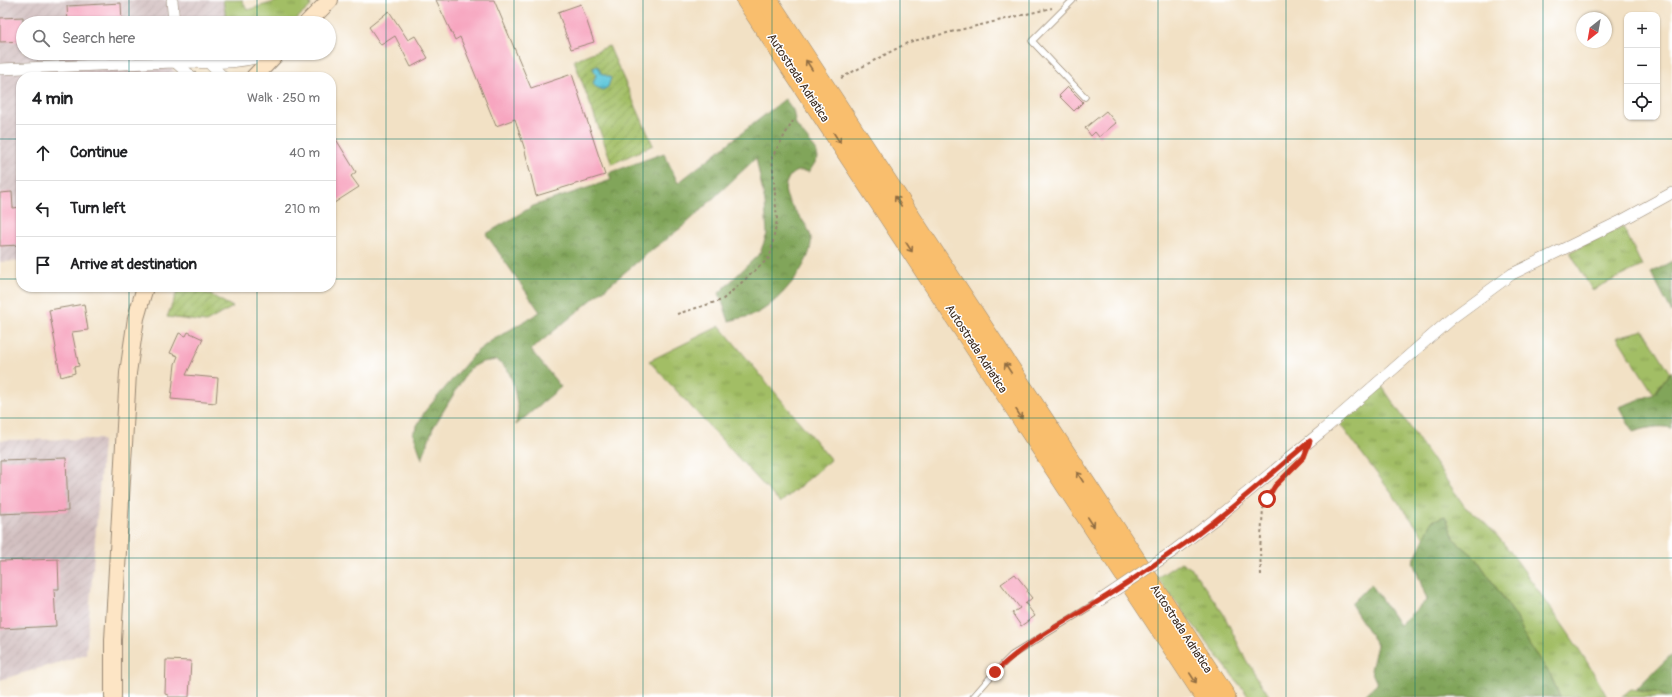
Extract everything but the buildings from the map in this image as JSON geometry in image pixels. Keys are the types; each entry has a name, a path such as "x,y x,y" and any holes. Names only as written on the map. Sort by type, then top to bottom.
{"highway":[{"name":"Autostrada Adriatica","path":"747,0 1187,654 1225,697"},
{"name":"Autostrada Adriatica","path":"767,0 1187,654 1206,697"}],"main road":[{"path":"314,16 330,0"},
{"path":"259,72 270,60"},
{"path":"113,697 113,640 128,373 136,318 144,292"}],"street":[{"path":"172,0 173,16"},
{"path":"0,69 143,60"},
{"path":"177,60 188,72"},
{"path":"189,60 209,63 228,63 247,60"},
{"path":"209,63 218,72"},
{"path":"1099,601 1172,552 1214,520 1321,432 1452,318 1512,274 1619,222 1672,193"}],"lane":[{"path":"1071,2 1032,41 1085,97"},
{"path":"973,697 1012,655 1099,601"}],"path":[{"path":"841,78 909,42 1071,2"},
{"path":"677,314 722,300 770,257 777,220 772,157 793,121"},
{"path":"1261,576 1260,550 1262,509 1275,486 1280,482"}],"shaded area":[{"path":"0,0 223,0 226,16 16,16 16,60 179,60 172,69 175,72 16,72 16,261 0,262"},
{"path":"99,439 103,441 86,654 0,680 0,440"}],"green space":[{"path":"223,0 242,0 247,10 281,0 309,0 311,6 300,16 226,16"},
{"path":"609,46 653,145 612,164 574,60"},
{"path":"785,99 793,110 796,125 816,150 818,158 809,172 794,172 788,179 785,187 789,202 809,230 811,238 810,248 802,269 786,289 769,306 750,316 729,321 719,293 760,253 767,234 765,203 756,158 686,224 648,253 531,350 561,387 516,425 518,409 513,383 508,370 497,360 482,362 469,369 433,428 422,459 413,433 425,411 476,352 491,341 540,312 486,234 533,206 611,180 609,173 664,153 678,183"},
{"path":"1623,226 1642,266 1592,290 1570,252"},
{"path":"1672,261 1672,313 1651,273"},
{"path":"177,292 205,292 233,307 206,322 167,317"},
{"path":"720,326 831,460 780,503 649,361"},
{"path":"1644,330 1670,372 1654,394 1617,337"},
{"path":"1672,370 1672,428 1652,427 1633,432 1619,407 1654,394"},
{"path":"1381,385 1465,507 1497,535 1523,569 1575,643 1607,697 1560,697 1550,674 1529,645 1517,618 1476,558 1455,540 1445,516 1432,521 1425,538 1339,423"},
{"path":"1445,516 1455,540 1476,558 1517,618 1529,645 1550,674 1560,697 1352,697 1364,696 1377,684 1371,670 1377,645 1351,604 1371,584 1399,625 1427,600 1413,562 1432,521"},
{"path":"1181,562 1192,569 1223,613 1246,660 1270,697 1249,697 1157,578"},
{"path":"1672,654 1672,697 1666,697 1659,693 1636,689"},
{"path":"1631,689 1659,693 1666,697 1621,697"}],"water":[{"path":"598,66 601,73 611,78 608,87 603,90 596,87 593,83 596,75 593,68"}],"route":[{"path":"995,672 1012,655 1099,601 1172,552 1214,520 1310,441 1304,457 1275,486 1267,499"}]}
